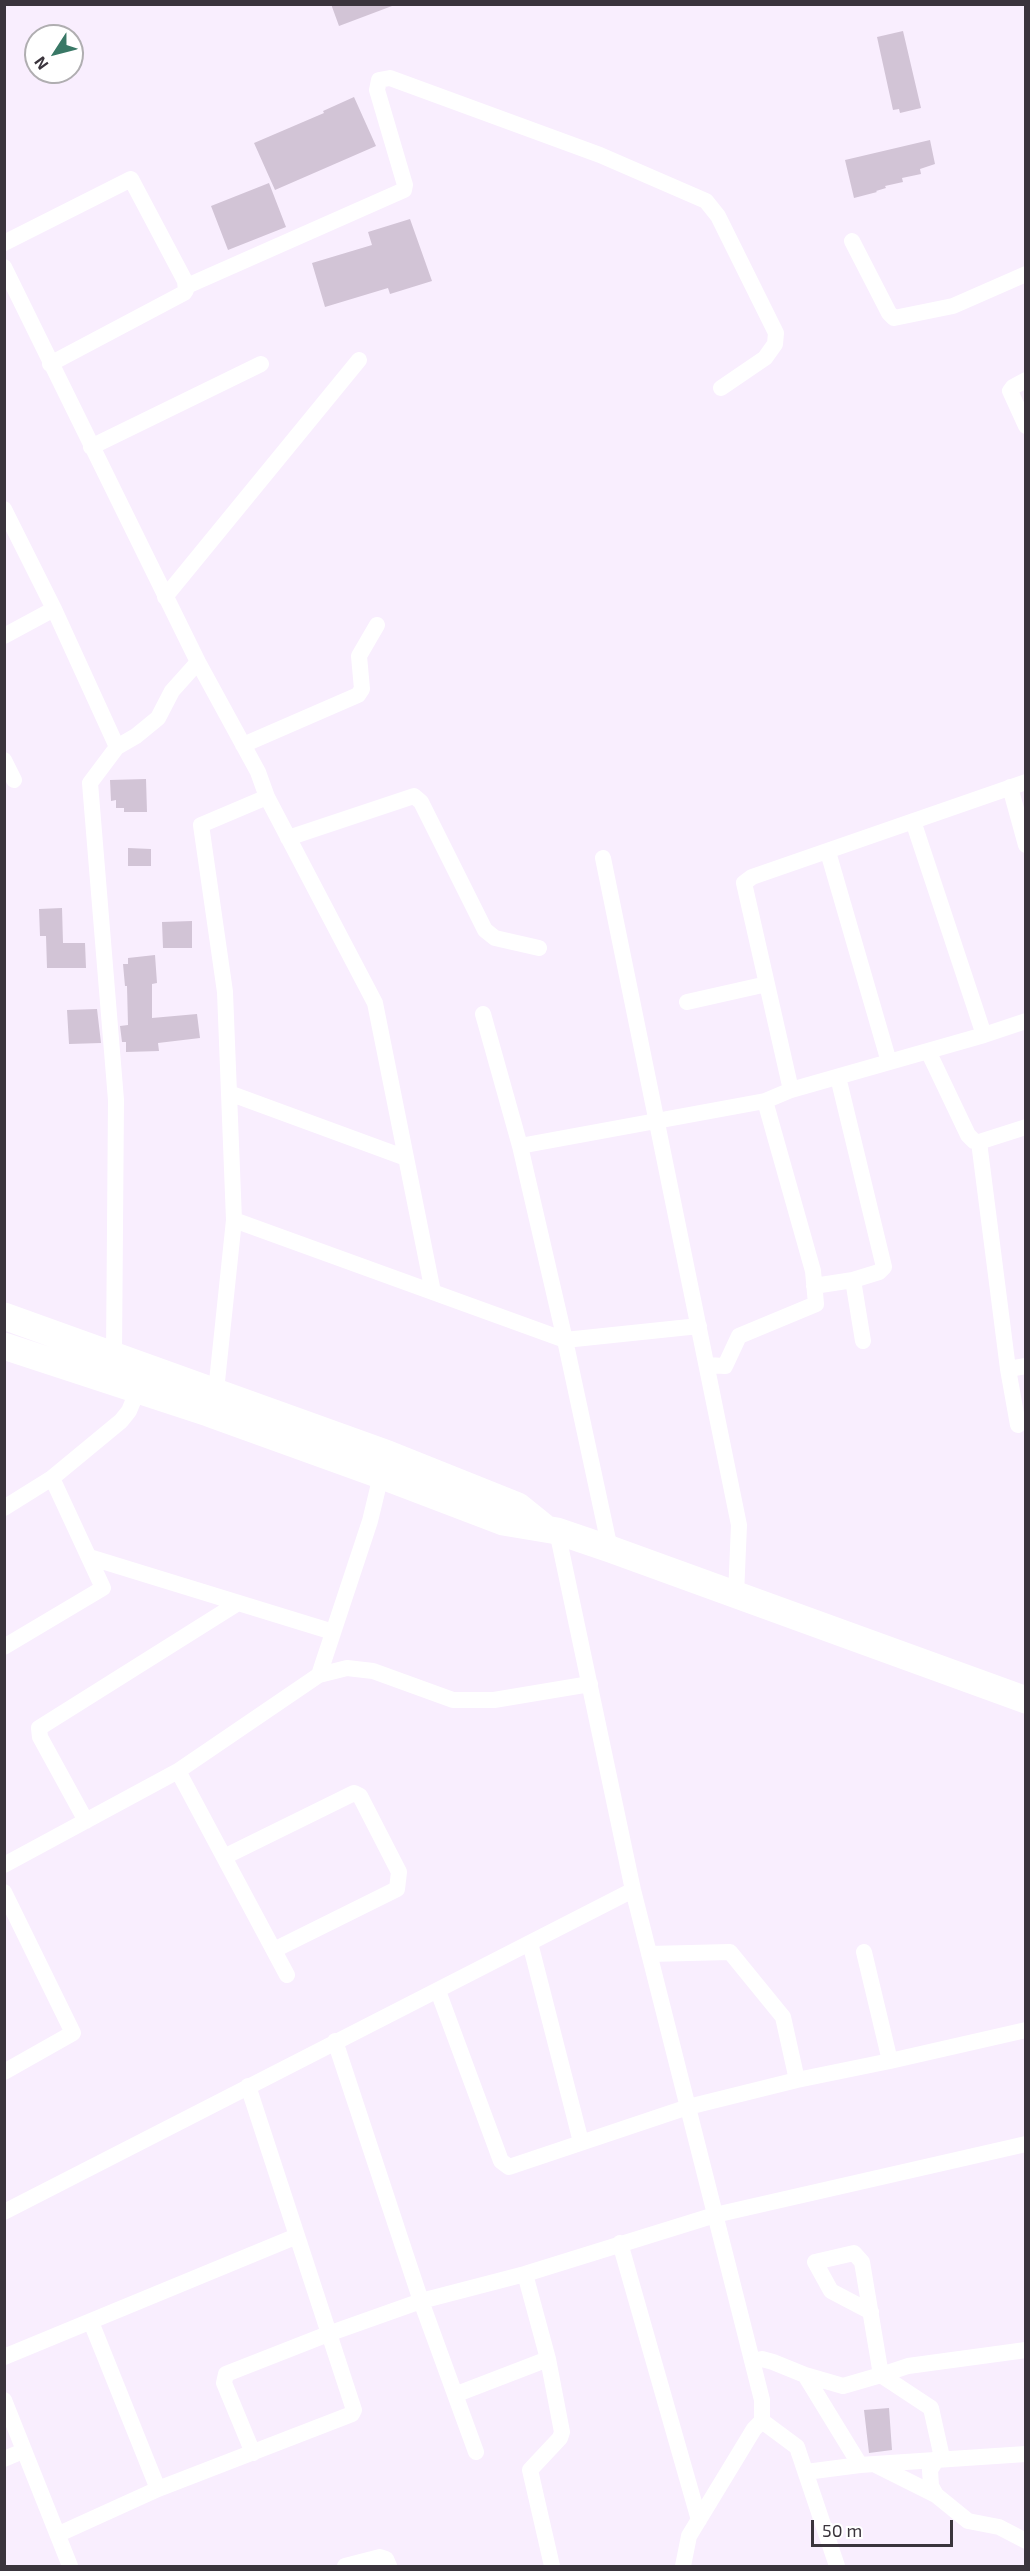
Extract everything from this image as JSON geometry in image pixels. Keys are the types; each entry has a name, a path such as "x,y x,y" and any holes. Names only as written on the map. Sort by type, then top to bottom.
{"main road":[{"path":"4,1316 114,1355 143,1379 384,1464 518,1506 551,1529 1026,1700"},
{"path":"4,1346 143,1379 216,1392 384,1464"}],"street":[{"path":"50,364 184,293 187,286 405,190 377,90 379,80 390,78 600,156 699,196 712,208 776,333 775,344 765,358 721,388"},
{"path":"4,243 131,179 187,286"},
{"path":"852,241 889,313 894,318 953,306 1026,274"},
{"path":"4,267 165,597 258,772 267,797 375,1003 433,1292"},
{"path":"165,597 359,360"},
{"path":"91,447 261,364"},
{"path":"1026,380 1010,391 1026,426"},
{"path":"4,509 9,528 54,609 117,747"},
{"path":"4,636 54,609"},
{"path":"243,745 358,695 362,689 359,656 377,625"},
{"path":"114,1355 116,1100 90,783 117,747 159,718 172,691 198,662"},
{"path":"4,760 14,780"},
{"path":"791,1090 744,883 752,877 1018,784 1026,845"},
{"path":"288,838 414,796 421,802 485,930 495,938 539,948"},
{"path":"216,1392 234,1220 225,992 201,825 267,797"},
{"path":"913,821 984,1035"},
{"path":"828,852 889,1062"},
{"path":"603,858 739,1525 736,1595"},
{"path":"687,1002 767,984"},
{"path":"483,1014 520,1146 610,1549"},
{"path":"520,1146 765,1101 791,1090 1026,1021"},
{"path":"928,1051 974,1141 979,1142 1026,1126"},
{"path":"814,1286 853,1280 879,1272 884,1263 838,1077"},
{"path":"229,1093 406,1158"},
{"path":"707,1365 725,1366 739,1336 816,1304 813,1271 765,1101"},
{"path":"979,1142 1008,1369 1018,1425"},
{"path":"234,1220 565,1340 699,1326"},
{"path":"853,1280 863,1341"},
{"path":"1008,1369 1026,1366"},
{"path":"4,1508 52,1478 121,1421 129,1411 143,1379"},
{"path":"319,1676 370,1521 384,1464"},
{"path":"4,1647 103,1588 52,1478"},
{"path":"551,1529 590,1684 633,1890 762,2400 762,2421 754,2429 689,2536 683,2566"},
{"path":"89,1557 333,1632"},
{"path":"86,1821 40,1737 39,1728 238,1603"},
{"path":"4,1865 178,1771 319,1676 347,1668 373,1671 453,1700 494,1700 590,1684"},
{"path":"178,1771 287,1975"},
{"path":"224,1857 354,1793 360,1796 399,1872 397,1889 274,1950"},
{"path":"4,2212 633,1890"},
{"path":"4,1892 73,2033 4,2072"},
{"path":"530,1943 581,2142"},
{"path":"649,1954 730,1952 783,2017 797,2080"},
{"path":"864,1952 891,2061"},
{"path":"438,1991 501,2161 505,2166 513,2167 688,2107 797,2080 1026,2030"},
{"path":"335,2041 421,2301 457,2394 476,2452"},
{"path":"59,2534 158,2488 253,2453 353,2412 354,2409 248,2086"},
{"path":"253,2453 224,2383 226,2374 421,2301 525,2274 715,2215 1026,2144"},
{"path":"4,2356 297,2236"},
{"path":"620,2243 699,2520"},
{"path":"525,2274 548,2360 562,2432 560,2438 530,2470 552,2566"},
{"path":"870,2312 881,2375 931,2408 942,2453 930,2470 931,2486 936,2495"},
{"path":"91,2322 158,2488"},
{"path":"752,2361 762,2359 843,2386 908,2366 1026,2350"},
{"path":"457,2394 548,2360"},
{"path":"805,2375 868,2465 936,2495 968,2521 999,2527 1026,2541"},
{"path":"4,2400 70,2566"},
{"path":"762,2421 797,2447 837,2566"},
{"path":"4,2459 23,2451"},
{"path":"806,2472 868,2465 1026,2454"},
{"path":"345,2566 380,2557 386,2559 389,2566"}],"building":[{"path":"331,4 391,4 392,6 339,26"},
{"path":"903,31 921,108 900,113 899,109 893,110 877,37"},
{"path":"354,97 376,146 275,190 254,143 324,113 323,111"},
{"path":"930,140 935,164 920,169 921,174 902,178 903,182 854,198 845,160"},
{"path":"269,183 286,227 228,250 211,206"},
{"path":"410,219 432,281 390,294 388,288 325,307 312,263 372,245 368,232"},
{"path":"146,779 147,812 124,812 124,808 116,808 116,800 111,801 110,780"},
{"path":"128,848 151,849 151,866 128,866"},
{"path":"62,908 63,943 85,943 86,968 47,968 46,936 40,936 39,909"},
{"path":"192,921 192,948 163,948 162,922"},
{"path":"155,955 157,983 152,984 152,1018 197,1014 200,1038 158,1043 159,1051 126,1052 126,1042 122,1042 120,1026 128,1025 127,986 125,986 123,964 128,964 128,958"},
{"path":"97,1009 101,1043 69,1044 67,1010"},
{"path":"889,2408 892,2450 869,2453 864,2410"}]}
